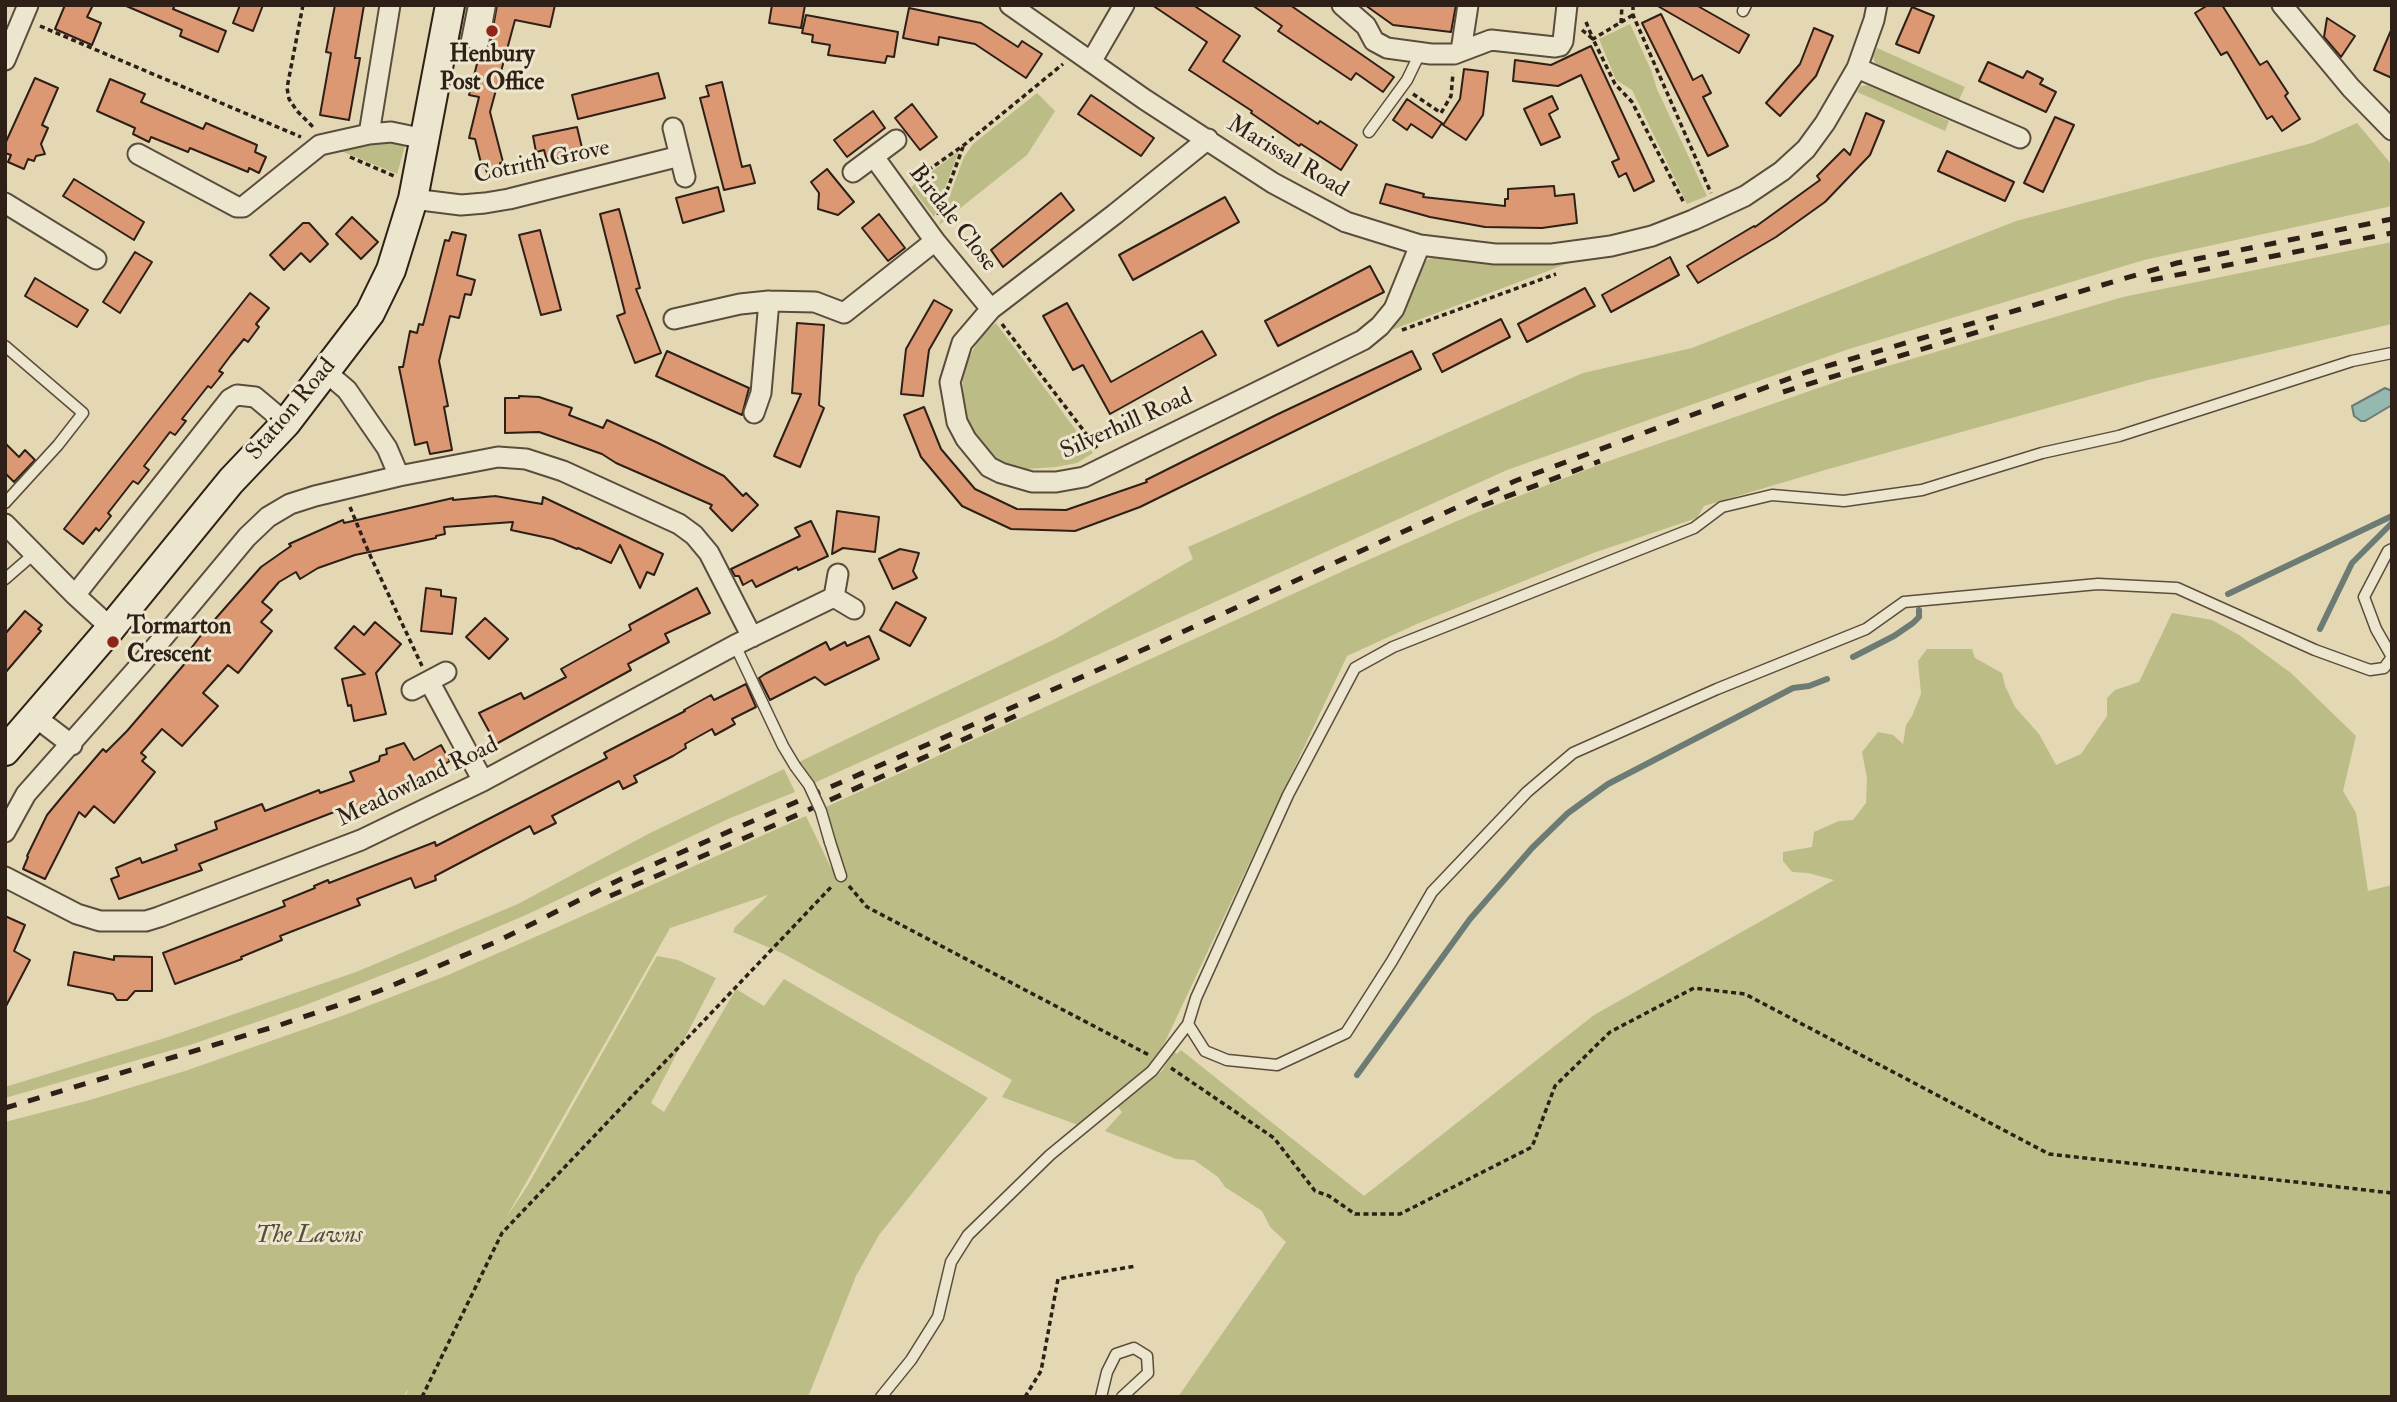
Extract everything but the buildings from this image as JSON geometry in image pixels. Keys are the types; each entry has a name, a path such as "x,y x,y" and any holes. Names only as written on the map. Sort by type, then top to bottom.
{"main road":[{"name":"Station Road","path":"5,751 111,628 230,481 286,423 370,313 397,255 414,191 450,5"}],"street":[{"path":"369,134 390,5"},
{"path":"476,5 469,40 481,43 488,5"},
{"name":"Marissal Road","path":"1010,5 1273,183 1346,222 1420,245 1495,254 1552,254 1652,236 1693,220 1754,190 1782,171 1806,149 1825,123 1857,68 1877,5"},
{"path":"1086,58 1124,5"},
{"path":"1342,5 1366,26 1374,41 1387,48 1420,53 1458,52 1491,40 1560,46 1573,8"},
{"path":"1458,52 1468,5"},
{"path":"2283,8 2351,88 2392,130"},
{"path":"5,60 25,12"},
{"path":"1857,68 2020,138"},
{"path":"673,128 685,177"},
{"path":"138,155 243,207 326,143 391,132 425,139"},
{"name":"Silverhill Road","path":"1208,139 1115,215 991,309 962,343 950,382 957,422 979,457 989,467 1032,482 1056,482 1084,477 1363,340 1380,326 1394,309 1420,245"},
{"name":"Birdale Close","path":"853,172 896,140"},
{"name":"Cotrith Grove","path":"414,191 461,205 485,203 680,156"},
{"name":"Birdale Close","path":"874,157 933,238 991,309"},
{"path":"5,203 96,259"},
{"path":"674,319 740,304 769,301 815,302 844,313 933,238"},
{"path":"754,413 761,393 769,301"},
{"path":"326,372 347,390 387,448 400,476"},
{"path":"75,595 230,399 246,394 255,397 286,423"},
{"path":"5,832 26,794 72,745 247,537 268,517 290,504 343,489 498,457 526,459 563,471 679,524 694,535 709,553 743,641"},
{"path":"5,524 111,628"},
{"path":"838,574 834,597 854,609"},
{"name":"Meadowland Road","path":"5,877 77,914 100,920 146,921 360,840 484,781 743,641 834,597"},
{"path":"429,681 484,781"},
{"path":"34,716 72,745"}],"lane":[{"path":"1369,132 1407,80 1420,53"},
{"path":"5,346 83,412 5,503"},
{"path":"881,1397 911,1360 939,1317 951,1262 968,1235 1050,1155 1152,1071 1188,1024 1196,998 1288,795 1354,668 1393,647 1694,528 1722,507 1772,495 1843,501 1922,491 2042,453 2119,436 2352,361 2392,353"},
{"path":"1188,1024 1205,1051 1227,1060 1278,1065 1346,1033 1432,892 1527,792 1573,753 1717,689 1866,629 1904,602 2098,584 2177,588 2315,650 2370,670 2384,668 2392,657 2376,629 2364,597 2388,551 2392,549"},
{"path":"5,579 35,553"},
{"path":"743,641 783,746 809,785 821,811 841,876"},
{"path":"1101,1397 1107,1372 1116,1354 1134,1348 1147,1356 1148,1373 1122,1397"}],"path":[{"path":"303,5 287,88 289,99 297,111 326,143"},
{"path":"1621,23 1622,5"},
{"path":"1633,5 1633,15 1663,89 1718,208"},
{"path":"1573,8 1580,29 1593,39"},
{"path":"1573,8 1585,20 1615,84 1632,102 1693,220"},
{"path":"25,12 326,143 414,191"},
{"path":"1593,39 1633,15"},
{"path":"1401,86 1441,113 1451,96 1458,52"},
{"path":"898,191 964,145 1065,62 1086,58"},
{"path":"933,238 964,145"},
{"path":"1363,340 1378,339 1556,274"},
{"path":"991,309 1109,464"},
{"path":"343,489 369,554 429,681"},
{"path":"422,1397 502,1233 841,876"},
{"path":"1694,988 1745,994 2049,1154 2392,1193"},
{"path":"1025,1397 1041,1371 1058,1279 1136,1266"}],"green space":[{"path":"1630,24 1707,196 1687,204 1632,90 1616,80 1599,39"},
{"path":"1877,48 1965,87 1957,104 1881,70 1873,57"},
{"path":"1870,85 1949,121 1945,131 1857,92 1861,86"},
{"path":"1037,93 1055,111 1027,155 939,225 964,157 973,144"},
{"path":"2357,123 2392,165 2392,206 2144,260 1846,350 1507,470 814,783 797,763 1057,638 1193,559 1188,547 1583,373 1692,348 2016,221 2312,143"},
{"path":"407,139 397,174 334,148 355,143"},
{"path":"959,151 934,217 911,187"},
{"name":"The Lawns","path":"2392,242 2392,324 2148,380 1704,506 1697,518 1596,552 1419,623 1347,656 1165,1042 1152,1064 1078,1125 1002,1097 1012,1080 784,954 733,932 768,895 670,928 506,1218 528,1185 657,956 678,960 716,978 651,1103 664,1112 736,989 764,1006 784,979 988,1098 879,1235 856,1276 808,1397 405,1397 409,1388 403,1397 5,1397 5,1122 185,1071 342,1016 448,975 806,816 831,868 841,865 826,807 1352,567 1473,514 1606,462 1847,378 2123,297"},
{"path":"1438,257 1488,264 1577,260 1381,334 1423,264 1428,259"},
{"path":"996,323 1093,453 1077,463 1027,469 998,460 981,444 970,426 962,401 963,379 969,358 980,336"},
{"path":"2172,613 2212,620 2239,635 2291,673 2356,736 2343,791 2356,813 2368,891 2392,885 2392,1397 1178,1397 1286,1242 1270,1227 1262,1211 1225,1187 1218,1177 1194,1160 1176,1159 1105,1131 1122,1112 1118,1107 1162,1071 1174,1051 1177,1054 1181,1050 1364,1196 1594,1015 1834,880 1792,872 1783,861 1783,852 1812,847 1814,832 1839,821 1853,820 1866,803 1867,778 1862,752 1878,732 1893,735 1903,744 1906,725 1921,694 1918,661 1927,649 1972,649 1975,658 2002,673 2015,707 2039,734 2056,765 2081,754 2107,716 2107,698 2115,690 2139,682"},
{"path":"784,769 795,792 728,819 528,914 418,961 303,1006 190,1045 5,1098 5,1087 168,1037 356,972 518,904 650,833"}],"water":[{"path":"2385,388 2392,391 2392,405 2365,421 2354,416 2352,406"}],"waterway":[{"path":"2228,594 2392,516"},
{"path":"2320,629 2352,563 2392,523"},
{"path":"1853,657 1913,623 1919,617 1919,610"},
{"path":"1357,1075 1470,919 1532,848 1568,813 1608,784 1793,688 1809,686 1827,679"}],"railway":[{"path":"5,1108 280,1025 379,991 498,941 625,877 1125,658 1515,481 1807,372 2177,263 2392,219"},
{"path":"2151,280 2392,233"},
{"path":"1783,392 1994,327"},
{"path":"1482,506 1600,461"},
{"path":"610,896 1022,713"}],"place":[{"name":"Henbury Post Office","path":"492,31"},
{"name":"Tormarton Crescent","path":"113,642"}]}
